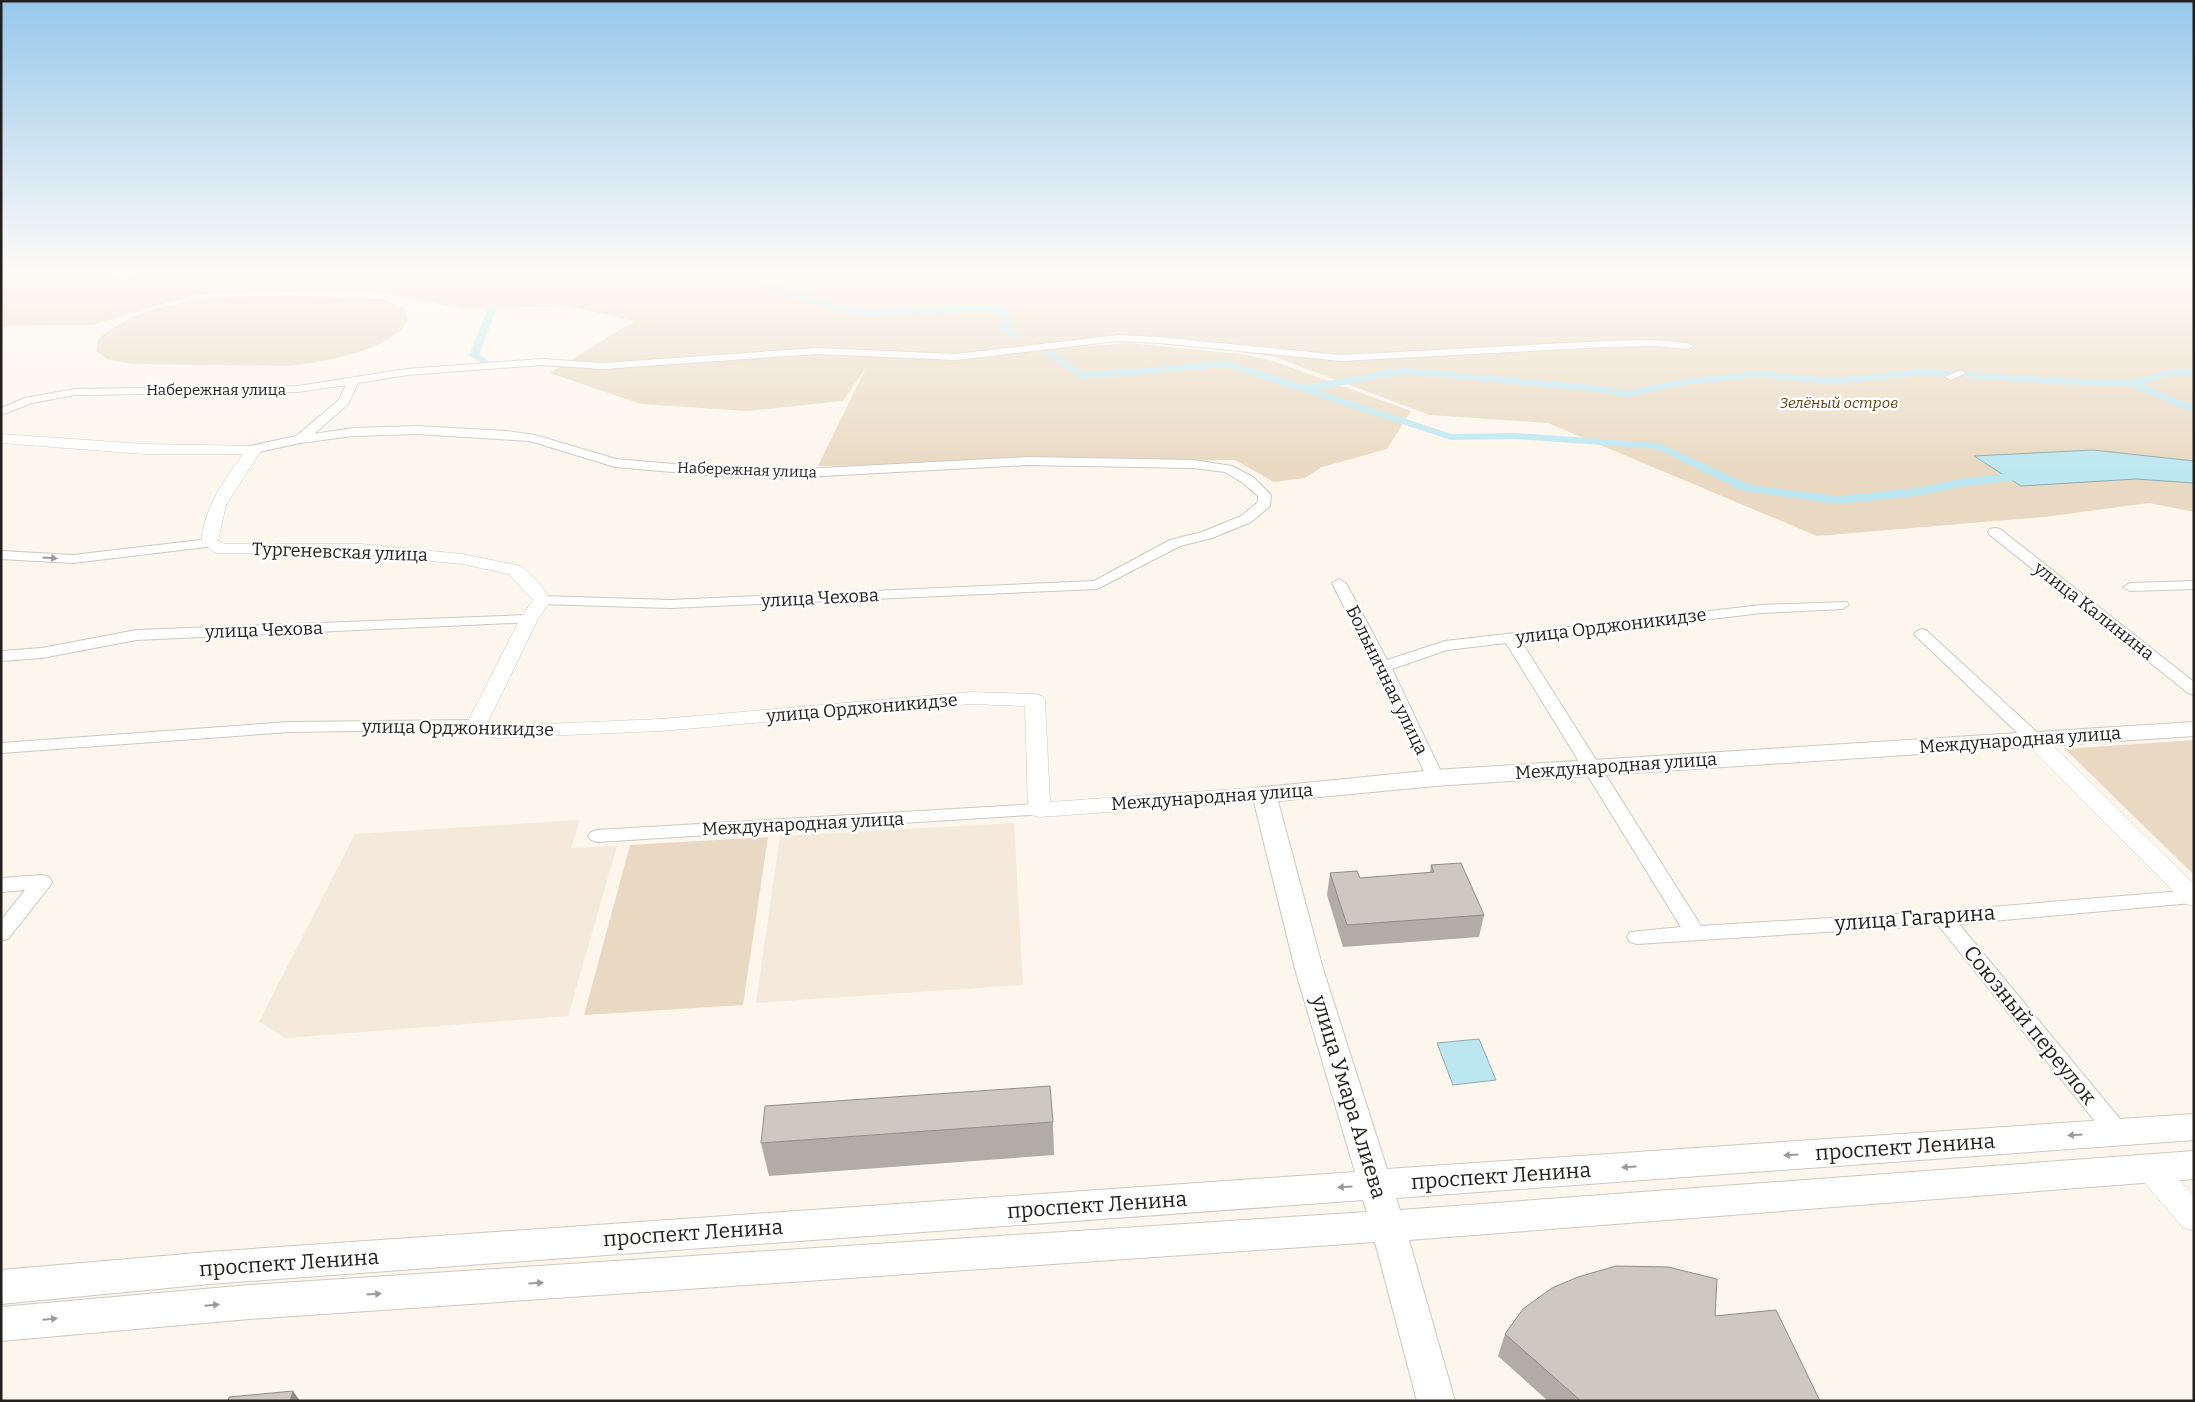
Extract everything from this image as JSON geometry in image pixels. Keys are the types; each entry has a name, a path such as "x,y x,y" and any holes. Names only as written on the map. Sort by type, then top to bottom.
{"main road":[{"name":"Международная улица","path":"1264,794 1435,778 2194,729"},
{"name":"улица Умара Алиева","path":"1264,794 1309,968 1376,1185 1436,1401"},
{"name":"проспект Ленина","path":"1,1287 209,1268 2194,1126"},
{"name":"проспект Ленина","path":"1,1324 249,1302 1388,1226 2194,1164"}],"street":[{"path":"353,381 407,372 542,362 603,366 817,351 956,357 1118,338 1160,340 1341,358 1605,344 1656,343 1688,346"},
{"name":"Набережная улица","path":"1,412 29,400 75,392 259,391 298,389 353,381"},
{"name":"Набережная улица","path":"300,439 344,402 353,381"},
{"name":"Набережная улица","path":"1,438 144,449 254,449 300,439 354,432 416,430 531,438 615,463 785,474 1028,461 1193,464 1228,469 1248,480 1264,495 1265,503 1246,519 1207,535 1175,543 1097,585"},
{"path":"1,554 73,559 209,543 209,532 222,496 254,449"},
{"name":"улица Калинина","path":"1995,532 2194,690"},
{"name":"Тургеневская улица","path":"209,543 222,548 360,549 462,559 515,570 533,587 542,600"},
{"name":"Больничная улица","path":"1339,583 1383,667 1435,778"},
{"name":"улица Чехова","path":"542,600 670,604 1097,585"},
{"path":"2130,587 2194,585"},
{"path":"476,725 529,620 542,600"},
{"name":"улица Орджоникидзе","path":"1383,667 1445,646 1681,616 1842,605"},
{"name":"улица Чехова","path":"1,656 42,653 136,635 529,620"},
{"path":"1922,634 2035,740 2193,897"},
{"path":"1511,638 1590,768 1695,933"},
{"name":"улица Орджоникидзе","path":"1,748 290,727 476,725 497,732 661,725 971,698 1035,700 1039,810"},
{"name":"Международная улица","path":"597,836 1039,810 1264,794"},
{"path":"1,885 42,882 1,934"},
{"name":"улица Гагарина","path":"1637,937 1943,918 2193,897"},
{"name":"Союзный переулок","path":"1943,918 2117,1132"},
{"path":"2150,1168 2194,1218"}],"shaded area":[{"path":"580,820 571,848 617,846 568,1016 286,1038 259,1022 355,834"},
{"path":"1014,823 1023,985 756,1003 780,836"}],"green space":[{"path":"100,337 391,337 359,352 327,360 286,366 134,364 109,360 96,351 98,339"},
{"path":"607,337 1110,337 979,354 1128,343 1241,354 1273,361 1411,411 1387,449 1322,467 1305,478 1274,482 1235,460 818,466 866,368 843,401 747,411 641,404 550,373"},
{"name":"Зелёный остров","path":"1131,337 2194,337 2194,512 2149,503 2044,517 1817,536 1548,423 1430,415 1275,357"},
{"path":"2194,740 2194,875 2065,749"},
{"path":"768,837 743,1005 584,1015 630,845"}],"water":[{"path":"2093,450 2194,461 2194,483 2136,479 2021,486 1974,456"},
{"path":"1479,1039 1496,1080 1453,1085 1437,1043"}],"building":[{"path":"1461,863 1484,915 1347,925 1330,873 1357,871 1360,878 1434,872 1431,865"},
{"path":"1050,1086 1053,1122 761,1143 765,1106"},
{"path":"1616,1266 1668,1267 1717,1279 1715,1316 1776,1310 1820,1401 1581,1401 1505,1334 1523,1309 1552,1288 1578,1277"},
{"path":"293,1391 290,1401 228,1401 229,1397"}],"waterway":[{"path":"481,337 474,355 487,364"},
{"path":"1051,353 1082,376 1228,364 1304,389"},
{"path":"1304,389 1403,371 1592,388 1627,394 1683,382 1756,374 1834,381 1924,372 2057,381 2132,383"},
{"path":"2132,383 2173,372 2194,373"},
{"path":"2132,383 2194,410"},
{"path":"1304,389 1451,437 1516,436 1659,446 1747,488 1838,500 1917,492 1959,483 2027,475"}]}
